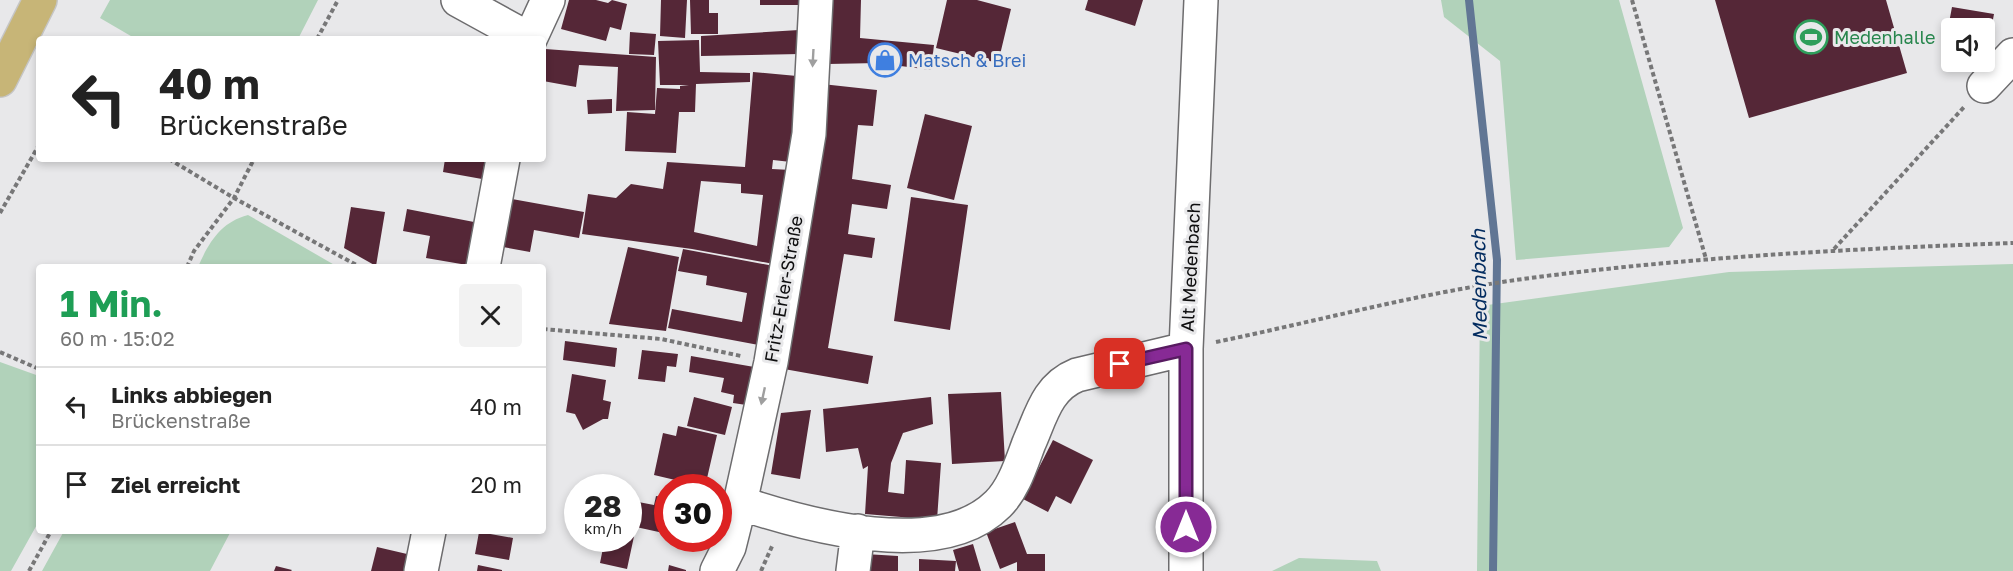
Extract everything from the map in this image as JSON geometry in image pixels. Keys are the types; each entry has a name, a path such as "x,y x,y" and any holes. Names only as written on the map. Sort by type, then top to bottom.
{"main road":[{"path":"0,80 40,0"}],"street":[{"path":"458,0 524,36"},
{"path":"531,36 548,0"},
{"name":"Fritz-Erler-Straße","path":"717,571 729,547 771,362 809,134 816,0"},
{"name":"Alt Medenbach","path":"1186,571 1186,349 1202,0"},
{"path":"1983,86 2013,55"},
{"path":"484,264 503,162"},
{"path":"740,503 785,518 858,531 927,534 956,530 992,509 1010,488 1050,395 1061,382 1077,375 1186,349"},
{"path":"853,571 858,531"},
{"path":"421,571 428,534"}],"path":[{"path":"319,36 338,0"},
{"path":"1632,0 1706,259"},
{"path":"1834,250 1983,86"},
{"path":"0,213 36,150"},
{"path":"173,162 355,264"},
{"path":"188,264 194,252 234,198 252,162"},
{"path":"1186,349 1479,286 1523,279 1706,259 1834,250 2013,243"},
{"path":"546,329 661,339 771,362"},
{"path":"0,352 36,368"},
{"path":"29,571 49,534"}],"green space":[{"path":"110,0 318,0 300,36 131,36 100,18"},
{"path":"1441,0 1619,0 1683,228 1669,247 1516,260 1500,61 1444,17"},
{"path":"248,215 333,264 200,264 217,234 239,218"},
{"path":"2013,264 2013,571 1477,571 1480,306 1729,272"},
{"path":"0,362 36,375 36,526 11,571 0,571"},
{"path":"62,534 229,534 210,571 42,571"},
{"path":"1299,558 1377,561 1381,571 1272,571"}],"building":[{"path":"569,0 596,0 608,3 612,0 627,4 621,30 610,27 606,41 561,29"},
{"path":"661,0 687,0 685,38 660,36"},
{"path":"690,0 709,0 709,13 718,13 718,34 691,34"},
{"path":"760,0 800,0 800,5 760,5"},
{"path":"830,0 861,0 860,38 934,45 931,70 878,63 828,64"},
{"path":"947,0 977,0 1011,9 998,63 936,48"},
{"path":"1088,0 1143,0 1135,26 1085,10"},
{"name":"Medenhalle","path":"1715,0 1886,0 1907,73 1749,118"},
{"path":"1952,7 1994,14 1993,18 1950,18"},
{"path":"799,30 800,54 701,56 701,36"},
{"path":"630,32 656,34 654,55 629,54"},
{"path":"699,40 700,72 750,73 750,82 696,84 695,112 679,112 676,153 625,151 627,112 655,114 657,88 680,89 680,86 689,85 660,85 658,41"},
{"path":"546,49 656,57 655,110 616,111 618,67 579,65 576,87 546,82"},
{"path":"753,72 797,76 791,162 773,160 772,169 791,170 779,265 692,249 582,234 588,194 616,198 631,184 663,189 667,162 745,167","holes":["701,181 741,184 741,193 763,195 757,246 694,232"]},
{"path":"822,84 877,90 873,126 858,125 852,179 891,185 887,209 852,204 848,234 875,238 872,258 844,254 828,348 873,356 868,384 784,369"},
{"path":"612,99 612,113 588,114 587,100"},
{"path":"925,114 972,126 954,200 907,188"},
{"path":"445,162 485,162 482,179 443,172"},
{"path":"911,197 968,205 950,330 894,321"},
{"path":"512,199 584,212 579,238 534,230 530,252 503,247"},
{"path":"351,207 385,212 376,264 344,248"},
{"path":"407,209 474,222 467,264 426,258 430,236 403,231"},
{"path":"628,247 679,257 666,331 609,324"},
{"path":"683,249 779,267 764,346 668,328 672,309 742,322 747,293 706,285 707,276 678,271"},
{"path":"565,341 617,348 615,367 563,360"},
{"path":"642,350 678,354 676,367 667,366 665,382 638,379"},
{"path":"691,356 760,368 753,406 733,403 734,395 721,392 724,378 689,372"},
{"path":"572,374 606,380 603,400 611,402 608,419 603,419 583,430 575,414 566,412"},
{"path":"1001,392 1005,461 952,464 948,394"},
{"path":"694,397 732,407 725,435 687,426"},
{"path":"931,397 933,424 903,433 891,463 888,492 904,494 906,460 941,463 937,520 865,514 868,466 863,469 858,448 826,452 823,409"},
{"path":"811,410 800,479 771,474 781,413"},
{"path":"678,426 717,435 708,474 654,474 663,433 676,436"},
{"path":"1053,440 1093,460 1071,504 1056,496 1048,512 1023,499"},
{"path":"642,503 654,505 654,531 642,528"},
{"path":"1015,522 1027,554 1045,554 1045,571 1017,571 1017,562 1000,569 986,532"},
{"path":"479,534 513,538 509,560 475,554"},
{"path":"973,544 981,571 959,571 953,550"},
{"path":"377,547 407,554 404,571 371,571"},
{"path":"602,552 631,552 627,569 600,563"},
{"path":"865,554 898,556 898,571 864,571"},
{"path":"919,559 956,561 955,571 919,571"},
{"path":"478,565 502,570 502,571 477,571"},
{"path":"669,565 686,570 686,571 668,571"},
{"path":"276,566 292,570 274,571"}],"waterway":[{"name":"Medenbach","path":"1469,0 1497,260 1493,571"}],"place":[{"name":"Medenhalle","path":"1811,37"},
{"name":"Matsch & Brei","path":"885,60"}],"route":[{"path":"1120,364 1186,349 1186,527"}]}
